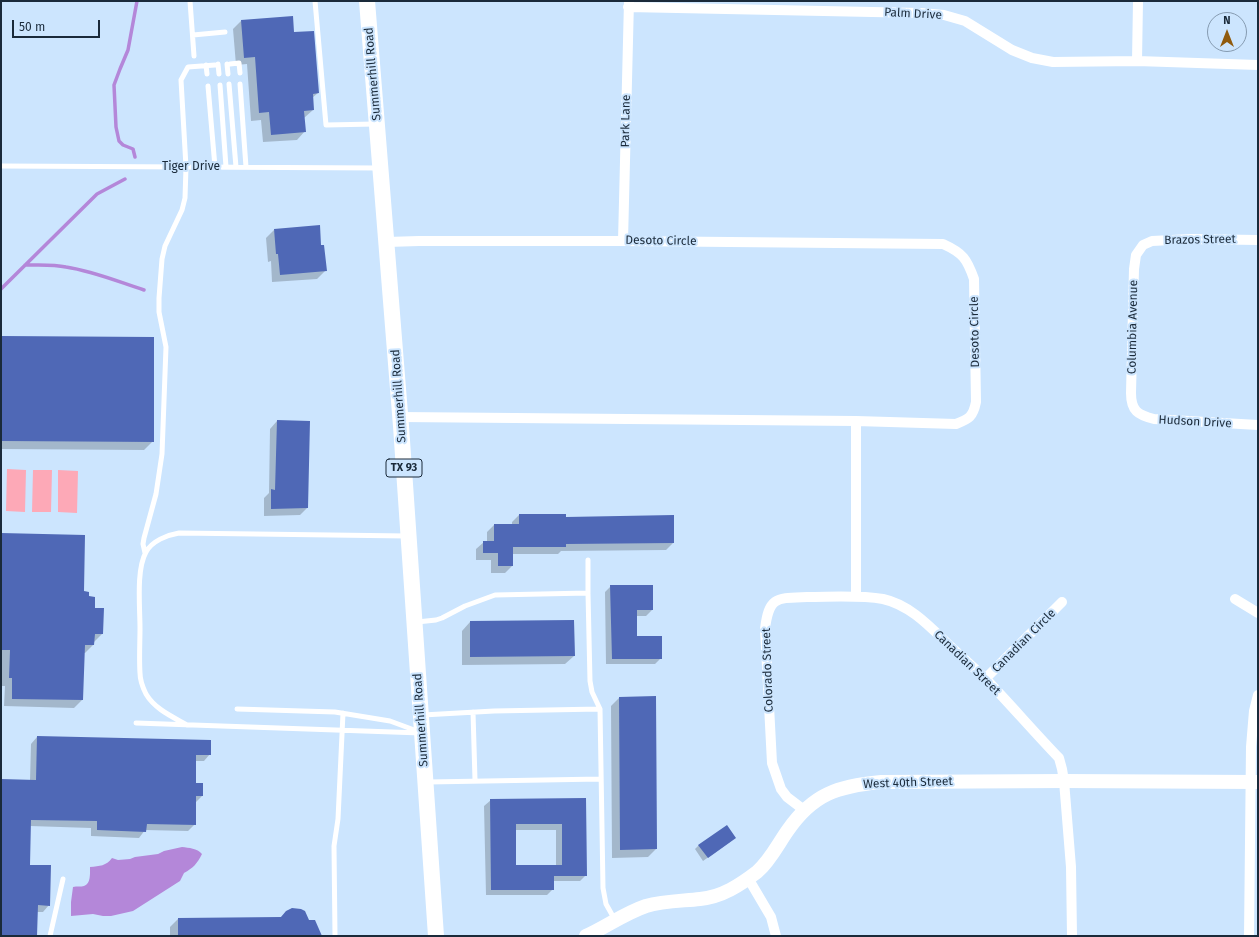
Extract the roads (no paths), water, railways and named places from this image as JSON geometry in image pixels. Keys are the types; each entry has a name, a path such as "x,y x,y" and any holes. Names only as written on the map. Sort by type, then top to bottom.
{"main road":[{"name":"Summerhill Road","path":"367,1 400,417 436,936"}],"street":[{"path":"1138,1 1138,61"},
{"name":"Palm Drive","path":"629,4 922,13 944,15 965,21 1012,50 1032,58 1053,62 1138,61 1258,65"},
{"name":"Park Lane","path":"623,241 629,4"},
{"name":"Brazos Street","path":"1143,245 1152,241 1169,240 1258,240"},
{"name":"Desoto Circle","path":"387,242 623,241 943,244 956,250 968,262 974,279 976,402 974,412 969,419 956,424 856,421 400,417"},
{"name":"Columbia Avenue","path":"1135,410 1131,402 1134,269 1136,255 1143,245"},
{"name":"Hudson Drive","path":"1135,410 1144,417 1154,419 1258,425"},
{"path":"856,421 856,597"},
{"name":"Canadian Street","path":"856,597 884,599 904,607 924,622 985,679 1059,758 1064,781 1071,867 1072,936"},
{"name":"Colorado Street","path":"804,810 781,789 772,763 765,629 767,615 771,605 780,599 856,597"},
{"path":"1235,598 1258,613"},
{"name":"Canadian Circle","path":"985,679 1062,602"},
{"path":"1249,936 1254,782 1251,747 1254,711 1258,695"},
{"name":"West 40th Street","path":"586,936 633,911 657,903 702,899 716,896 731,890 757,871 765,863 804,810 824,795 839,789 865,783 1064,781 1254,782"},
{"path":"748,878 770,917 776,936"}],"lane":[{"path":"190,1 194,56"},
{"path":"315,1 326,125 376,124"},
{"path":"193,35 225,32"},
{"path":"228,74 228,64 239,63 240,73"},
{"path":"206,65 207,74"},
{"path":"145,553 143,544 144,538 156,494 162,454 166,347 159,312 162,259 165,246 182,210 185,198 186,167 181,80 188,67 216,65 219,74"},
{"path":"229,84 236,167"},
{"path":"240,84 246,167"},
{"path":"220,85 226,167"},
{"path":"208,86 215,167"},
{"name":"Tiger Drive","path":"1,166 381,168"},
{"path":"187,725 162,711 150,700 145,692 140,675 140,572 145,553 150,546 160,539 179,533 408,536"},
{"path":"588,560 590,681 592,692 600,709 603,888 606,904 616,921"},
{"path":"414,622 436,620 465,606 495,595 588,593"},
{"path":"237,709 326,711 343,713 390,721 422,733"},
{"path":"420,715 473,712 600,709"},
{"path":"473,712 475,780"},
{"path":"335,936 334,846 338,819 343,713"},
{"path":"136,723 422,733"},
{"path":"425,782 601,779"},
{"path":"50,936 63,879"}],"waterway":[{"path":"135,157 133,149 123,145 119,141 116,127 114,85 128,50 137,1"},
{"path":"1,289 97,194 125,179"},
{"path":"25,265 56,265 76,269 144,290"}]}
